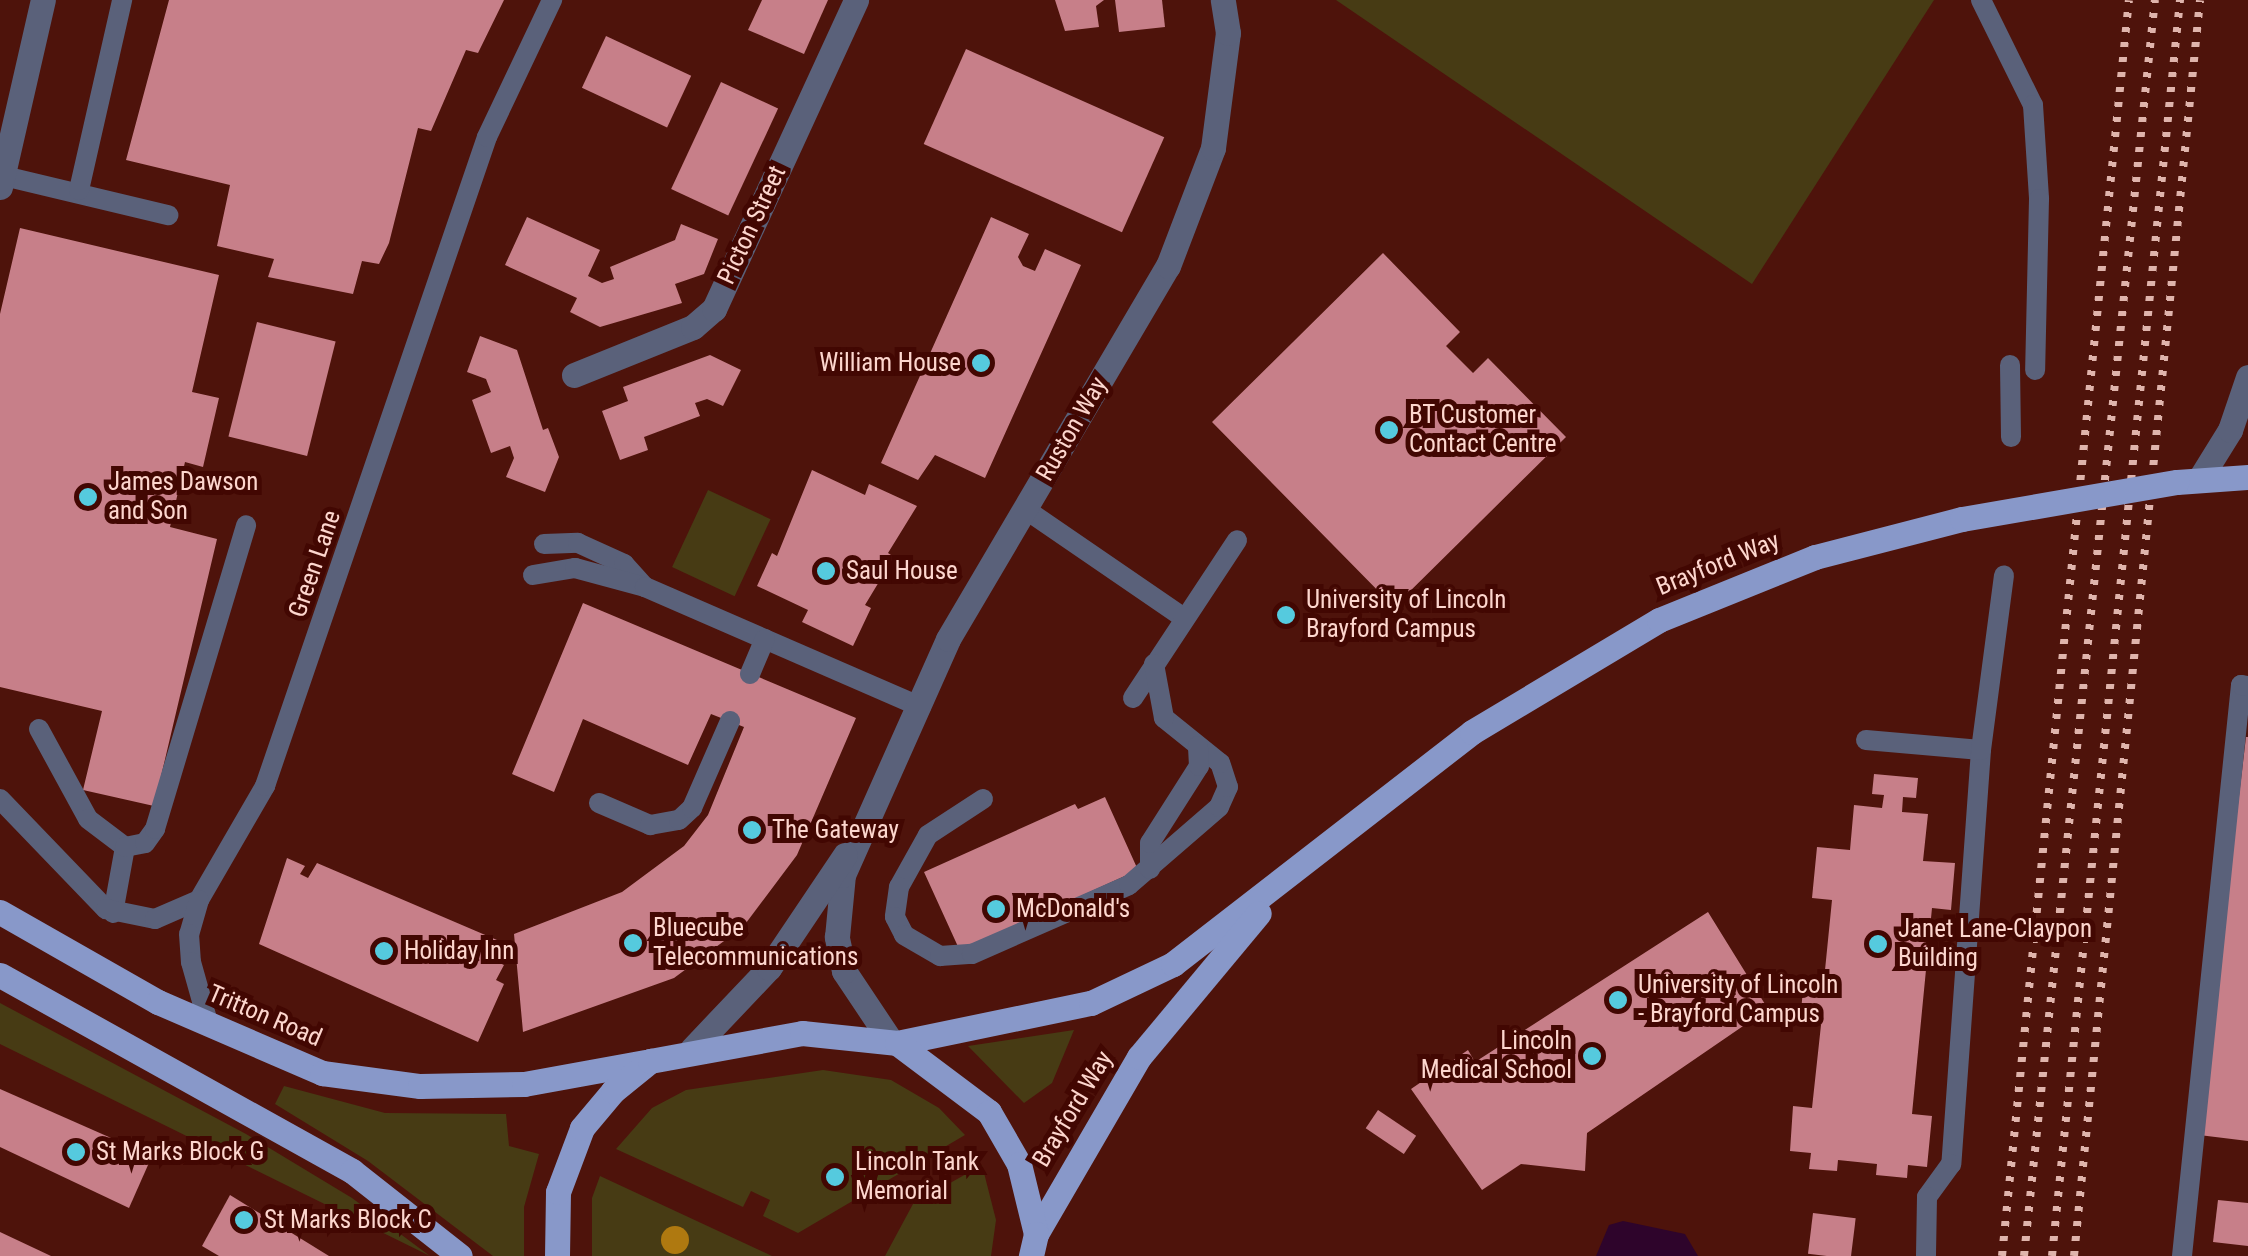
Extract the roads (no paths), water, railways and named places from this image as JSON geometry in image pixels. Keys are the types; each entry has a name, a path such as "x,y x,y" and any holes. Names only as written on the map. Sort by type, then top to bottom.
{"main road":[{"name":"Brayford Way","path":"692,1049 802,1033 894,1041 1091,1003 1174,964 1285,882 1472,732 1659,620 1815,558 1962,520 2188,481 2248,477"},
{"name":"Brayford Way","path":"1033,1245 1139,1058 1285,882"},
{"name":"Tritton Road","path":"0,912 208,1026 322,1073 420,1086 524,1084 650,1061 692,1049"},
{"path":"0,975 352,1171 460,1256"},
{"path":"894,1041 990,1112 1020,1164 1033,1245"},
{"path":"558,1256 558,1192 582,1128 650,1061"}],"street":[{"path":"2,182 43,0"},
{"name":"Picton Street","path":"574,375 693,327 714,309 856,0"},
{"name":"Ruston Way","path":"894,1041 844,970 837,937 844,876 948,640 1168,266 1213,148 1227,41 1223,0"},
{"path":"2188,481 2230,430 2248,378"},
{"name":"Ruston Way","path":"692,1049 769,968 858,840"}],"lane":[{"path":"79,190 122,0"},
{"name":"Green Lane","path":"208,1026 190,962 189,934 200,900 265,786 486,137 552,0"},
{"path":"1981,0 2033,105 2039,199 2035,370"},
{"path":"2,182 79,190 168,215"},
{"path":"2010,366 2011,436"},
{"path":"1025,509 1183,617"},
{"path":"39,730 88,820 125,847 144,844 156,830 246,525"},
{"path":"1133,698 1237,540"},
{"path":"544,544 578,543 624,564 645,587"},
{"path":"533,575 575,568 645,587 921,707"},
{"path":"1926,1256 1926,1197 1951,1164 1980,750 2004,576"},
{"path":"750,674 765,639"},
{"path":"983,799 928,835 899,887 895,917 916,947 940,956 972,954 1129,885 1219,807 1228,786 1220,763 1164,718 1154,664"},
{"path":"2182,1256 2241,685 2248,686"},
{"path":"599,804 650,826 679,820 692,808 730,721"},
{"path":"1866,740 1980,750"},
{"path":"1150,869 1150,843 1199,766 1198,746"},
{"path":"0,799 114,912 156,919 200,900"},
{"path":"114,912 125,847"}],"railway":[{"path":"2002,1256 2129,0"},
{"path":"2024,1256 2155,0"},
{"path":"2052,1256 2180,0"},
{"path":"2074,1256 2200,0"}],"place":[{"name":"William House","path":"981,363"},
{"name":"BT Customer Contact Centre","path":"1389,430"},
{"name":"James Dawson and Son","path":"88,497"},
{"name":"Saul House","path":"826,571"},
{"name":"University of Lincoln Brayford Campus","path":"1286,615"},
{"name":"The Gateway","path":"752,830"},
{"name":"McDonald's","path":"996,909"},
{"name":"Bluecube Telecommunications","path":"633,943"},
{"name":"Janet Lane-Claypon Building","path":"1878,944"},
{"name":"Holiday Inn","path":"384,951"},
{"name":"University of Lincoln - Brayford Campus","path":"1618,1000"},
{"name":"Lincoln Medical School","path":"1592,1056"},
{"name":"St Marks Block G","path":"76,1152"},
{"name":"Lincoln Tank Memorial","path":"835,1177"},
{"name":"St Marks Block C","path":"244,1220"}]}
